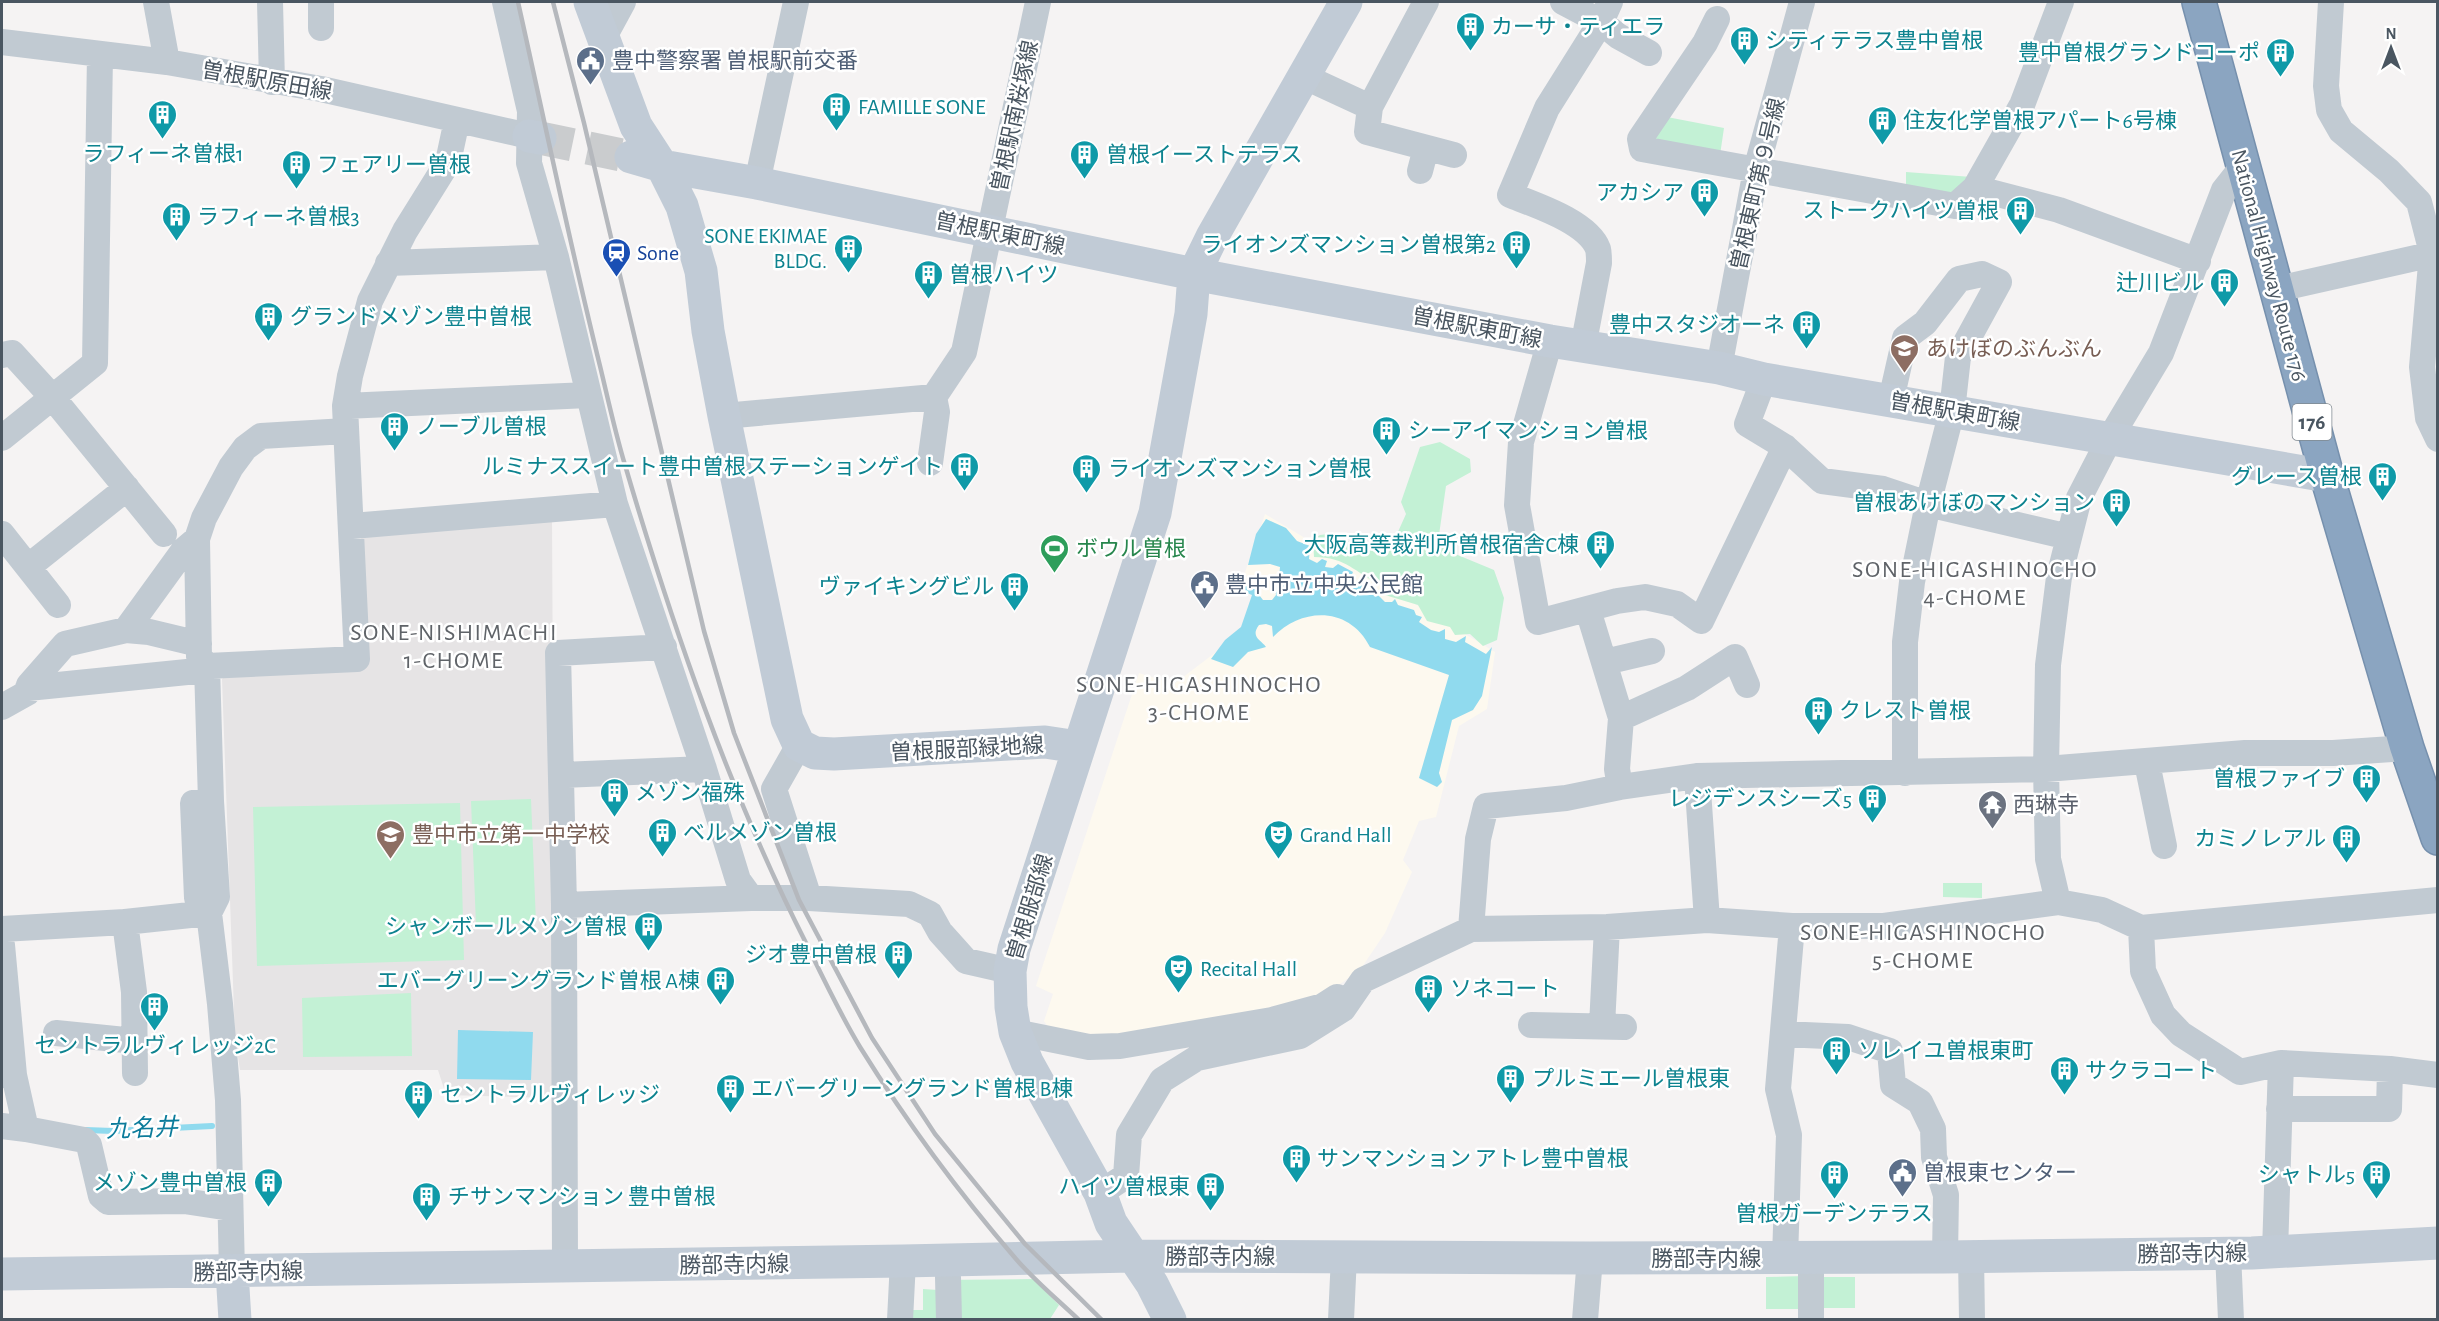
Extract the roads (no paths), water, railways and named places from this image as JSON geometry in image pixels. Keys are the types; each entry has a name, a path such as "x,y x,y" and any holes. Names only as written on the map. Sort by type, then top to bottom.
{"highway":[{"name":"National Highway Route 176","path":"2199,2 2327,476 2407,748 2429,784 2438,838"}],"street":[{"path":"156,2 167,62"},
{"path":"270,2 272,82"},
{"path":"321,2 321,28"},
{"path":"505,2 534,137 529,163 556,257 615,504 704,769 738,880 751,898"},
{"path":"590,2 636,126 662,166 682,206 701,271 708,331 724,416 787,719 799,745 774,789 810,898"},
{"path":"603,37 623,2"},
{"path":"757,183 796,2"},
{"path":"1078,747 1155,513 1191,314 1194,274 1212,237 1346,2"},
{"path":"1426,2 1370,107 1367,132 1423,159 1454,155"},
{"path":"1563,2 1606,12"},
{"name":"曽根東町第９号線","path":"1719,368 1756,170 1802,2"},
{"path":"1717,19 1705,43 1641,139 1642,149 1955,206 1975,188 2022,105 2061,2"},
{"path":"2331,2 2326,86 2328,110 2341,131 2389,171 2419,202 2435,253 2422,367 2428,418 2438,439"},
{"name":"曽根駅南桜塚線","path":"934,397 964,352 991,231 1032,3"},
{"path":"1606,12 1618,36 1649,53"},
{"path":"1583,347 1599,263 1598,249 1590,237 1562,217 1510,195 1547,108 1606,12"},
{"name":"曽根駅原田線","path":"2,42 167,62 321,89 534,137"},
{"path":"2,438 95,363 100,55"},
{"path":"1303,76 1370,107"},
{"path":"28,688 204,660 357,659 345,406 350,376 370,301 388,263 448,162 457,120"},
{"name":"曽根駅東町線","path":"631,157 662,166 757,183 1194,274 1550,341 1719,368 1764,379 2327,476"},
{"path":"2058,902 2048,859 2046,769 2048,665 2059,577 2069,537 2079,498 2110,438 2161,353 2224,190 2243,166"},
{"path":"1975,188 2059,210 2198,261"},
{"path":"2278,289 2435,253"},
{"path":"388,263 556,257"},
{"path":"1891,400 1905,338 1925,323 1959,279 1982,274 1999,282 1958,357 1952,411 1928,504 1912,582 1905,642 1905,773"},
{"path":"1550,341 1521,442 1517,506 1538,622 1617,601 1645,597 1677,604 1701,621 1785,447"},
{"path":"2,355 12,353 53,398 164,534"},
{"path":"1764,379 1748,424 1785,447 1821,482 1883,489 1928,504 2069,537"},
{"path":"345,406 588,395"},
{"path":"724,416 934,397 937,412 930,462"},
{"path":"235,1320 227,1090 209,913 197,898 193,803 211,801 197,538 204,518 231,467 245,448 261,436 346,431"},
{"path":"28,567 127,488"},
{"path":"352,526 615,504"},
{"path":"2,534 58,605"},
{"path":"126,630 184,549 197,538"},
{"path":"1588,610 1621,718 1617,768 1620,787"},
{"path":"2,707 27,693 28,688 65,644 126,630 149,632 204,660"},
{"path":"565,1266 564,905 558,653 664,647"},
{"path":"1605,662 1652,651"},
{"path":"1621,718 1687,688 1735,657 1747,685"},
{"name":"曽根服部緑地線","path":"799,745 815,753 834,754 1045,742 1078,747"},
{"name":"曽根服部線","path":"1078,747 1014,949 1010,971 1011,1007 1016,1032 1027,1062 1100,1193 1111,1223 1152,1284 1170,1320"},
{"path":"1471,929 1478,839 1486,806 1566,798 1620,787 1697,776 2046,769 2147,763 2245,753 2333,753 2407,748"},
{"path":"2147,763 2164,846"},
{"path":"561,775 704,769"},
{"path":"1697,776 1707,920"},
{"path":"564,905 751,898 810,898 909,904 930,914 940,932 966,961 1010,971"},
{"path":"1016,1032 1089,1047 1120,1046 1272,1020 1323,1006 1363,980 1471,929 1607,927 1707,920 1792,926 1884,926 2058,902 2102,910 2141,928 2438,900"},
{"path":"2,929 125,922 209,913"},
{"path":"125,922 134,992 135,1073"},
{"path":"1792,926 1778,1089 1789,1135 1798,1258 1811,1320"},
{"path":"1531,1025 1613,1026 1607,927"},
{"path":"2141,928 2143,971 2163,1015 2181,1034 2240,1072 2281,1063 2390,1069 2438,1075"},
{"path":"2,945 8,1075 14,1128 84,1140 89,1145 101,1196 108,1202 184,1201 230,1208"},
{"path":"1100,1193 1126,1176 1129,1135 1162,1080 1197,1058 1300,1036 1343,1009 1363,980"},
{"path":"56,1033 135,1041"},
{"path":"1783,1034 1848,1037 1890,1051 1893,1085 1920,1102 1933,1129 1934,1157 1946,1195 1972,1320"},
{"path":"2275,1252 2281,1063"},
{"path":"2279,1108 2389,1109 2390,1069"},
{"name":"勝部寺内線","path":"2,1274 1132,1256 1958,1257 2275,1252 2438,1243"},
{"path":"2228,1253 2231,1320"},
{"path":"1341,1320 1344,1256"},
{"path":"1585,1320 1590,1258"},
{"path":"900,1320 903,1261"},
{"path":"948,1277 949,1320"}],"water":[{"path":"1266,519 1286,528 1297,541 1310,546 1309,559 1317,563 1322,559 1327,561 1325,567 1333,568 1338,564 1353,572 1350,579 1353,584 1359,583 1363,577 1367,588 1372,590 1376,585 1376,593 1385,602 1392,602 1395,599 1398,605 1414,610 1416,615 1422,617 1419,622 1431,630 1439,632 1445,629 1445,639 1456,642 1466,636 1465,642 1486,654 1492,647 1482,696 1473,710 1452,720 1439,773 1442,782 1437,787 1419,778 1449,675 1370,647 1351,624 1325,615 1298,620 1273,637 1272,626 1259,625 1256,635 1266,647 1248,652 1233,667 1211,659 1225,640 1241,627 1252,595 1240,590 1243,581 1244,584 1256,586 1256,591 1263,600 1272,600 1276,595 1274,580 1279,578 1280,567 1270,564 1248,565 1256,534"},
{"path":"458,1030 533,1032 531,1080 457,1079"}],"waterway":[{"name":"九名井","path":"85,1130 113,1131 212,1126"}],"tunnel":[{"path":"540,138 631,157"}],"railway":[{"path":"518,2 578,275 621,453 683,648 752,827 832,996 878,1075 934,1156 995,1234 1031,1275 1079,1320"},
{"path":"553,2 584,123 704,631 734,733 799,900 872,1038 935,1134 1025,1244 1102,1320"}],"place":[{"name":"カーサ・ティエラ","path":"1470,52"},
{"name":"シティテラス豊中曽根","path":"1744,66"},
{"name":"豊中曽根グランドコーポ","path":"2281,78"},
{"name":"豊中警察署 曽根駅前交番","path":"591,86"},
{"name":"FAMILLE SONE","path":"837,132"},
{"name":"ラフィーネ曽根1","path":"163,140"},
{"name":"住友化学曽根アパート6号棟","path":"1882,146"},
{"name":"曽根イーストテラス","path":"1085,180"},
{"name":"フェアリー曽根","path":"296,190"},
{"name":"アカシア","path":"1705,218"},
{"name":"ストークハイツ曽根","path":"2020,236"},
{"name":"ラフィーネ曽根3","path":"176,242"},
{"name":"ライオンズマンション曽根第2","path":"1517,270"},
{"name":"SONE EKIMAE BLDG.","path":"848,274"},
{"name":"Sone","path":"616,278"},
{"name":"曽根ハイツ","path":"928,300"},
{"name":"辻川ビル","path":"2225,308"},
{"name":"グランドメゾン豊中曽根","path":"269,342"},
{"name":"豊中スタジオーネ","path":"1806,350"},
{"name":"あけぼのぶんぶん","path":"1905,374"},
{"name":"ノーブル曽根","path":"395,452"},
{"name":"シーアイマンション曽根","path":"1387,456"},
{"name":"ルミナススイート豊中曽根ステーションゲイト","path":"964,492"},
{"name":"ライオンズマンション曽根","path":"1087,494"},
{"name":"グレース曽根","path":"2383,502"},
{"name":"曽根あけぼのマンション","path":"2116,528"},
{"name":"大阪高等裁判所曽根宿舎C棟","path":"1600,570"},
{"name":"ボウル曽根","path":"1055,574"},
{"name":"豊中市立中央公民館","path":"1204,610"},
{"name":"ヴァイキングビル","path":"1015,612"},
{"name":"クレスト曽根","path":"1818,736"},
{"name":"曽根ファイブ","path":"2366,804"},
{"name":"メゾン福殊","path":"614,818"},
{"name":"レジデンスシーズ5","path":"1873,824"},
{"name":"西琳寺","path":"1992,830"},
{"name":"ベルメゾン曽根","path":"662,858"},
{"name":"豊中市立第一中学校","path":"391,860"},
{"name":"Grand Hall","path":"1279,860"},
{"name":"カミノレアル","path":"2347,864"},
{"name":"シャンボールメゾン曽根","path":"648,952"},
{"name":"ジオ豊中曽根","path":"898,980"},
{"name":"Recital Hall","path":"1179,994"},
{"name":"エバーグリーングランド曽根 A棟","path":"721,1006"},
{"name":"ソネコート","path":"1429,1014"},
{"name":"セントラルヴィレッジ2C","path":"155,1032"},
{"name":"ソレイユ曽根東町","path":"1837,1076"},
{"name":"サクラコート","path":"2064,1096"},
{"name":"プルミエール曽根東","path":"1511,1104"},
{"name":"エバーグリーングランド曽根 B棟","path":"730,1114"},
{"name":"セントラルヴィレッジ","path":"419,1120"},
{"name":"サンマンション アトレ豊中曽根","path":"1296,1184"},
{"name":"曽根東センター","path":"1902,1198"},
{"name":"曽根ガーデンテラス","path":"1834,1200"},
{"name":"シャトル5","path":"2376,1200"},
{"name":"メゾン豊中曽根","path":"268,1208"},
{"name":"ハイツ曽根東","path":"1211,1212"},
{"name":"チサンマンション 豊中曽根","path":"427,1222"}],"district":[{"name":"SONE-HIGASHINOCHO 4-CHOME","path":"1975,583"},
{"name":"SONE-NISHIMACHI 1-CHOME","path":"454,646"},
{"name":"SONE-HIGASHINOCHO 3-CHOME","path":"1199,698"},
{"name":"SONE-HIGASHINOCHO 5-CHOME","path":"1923,946"}]}
